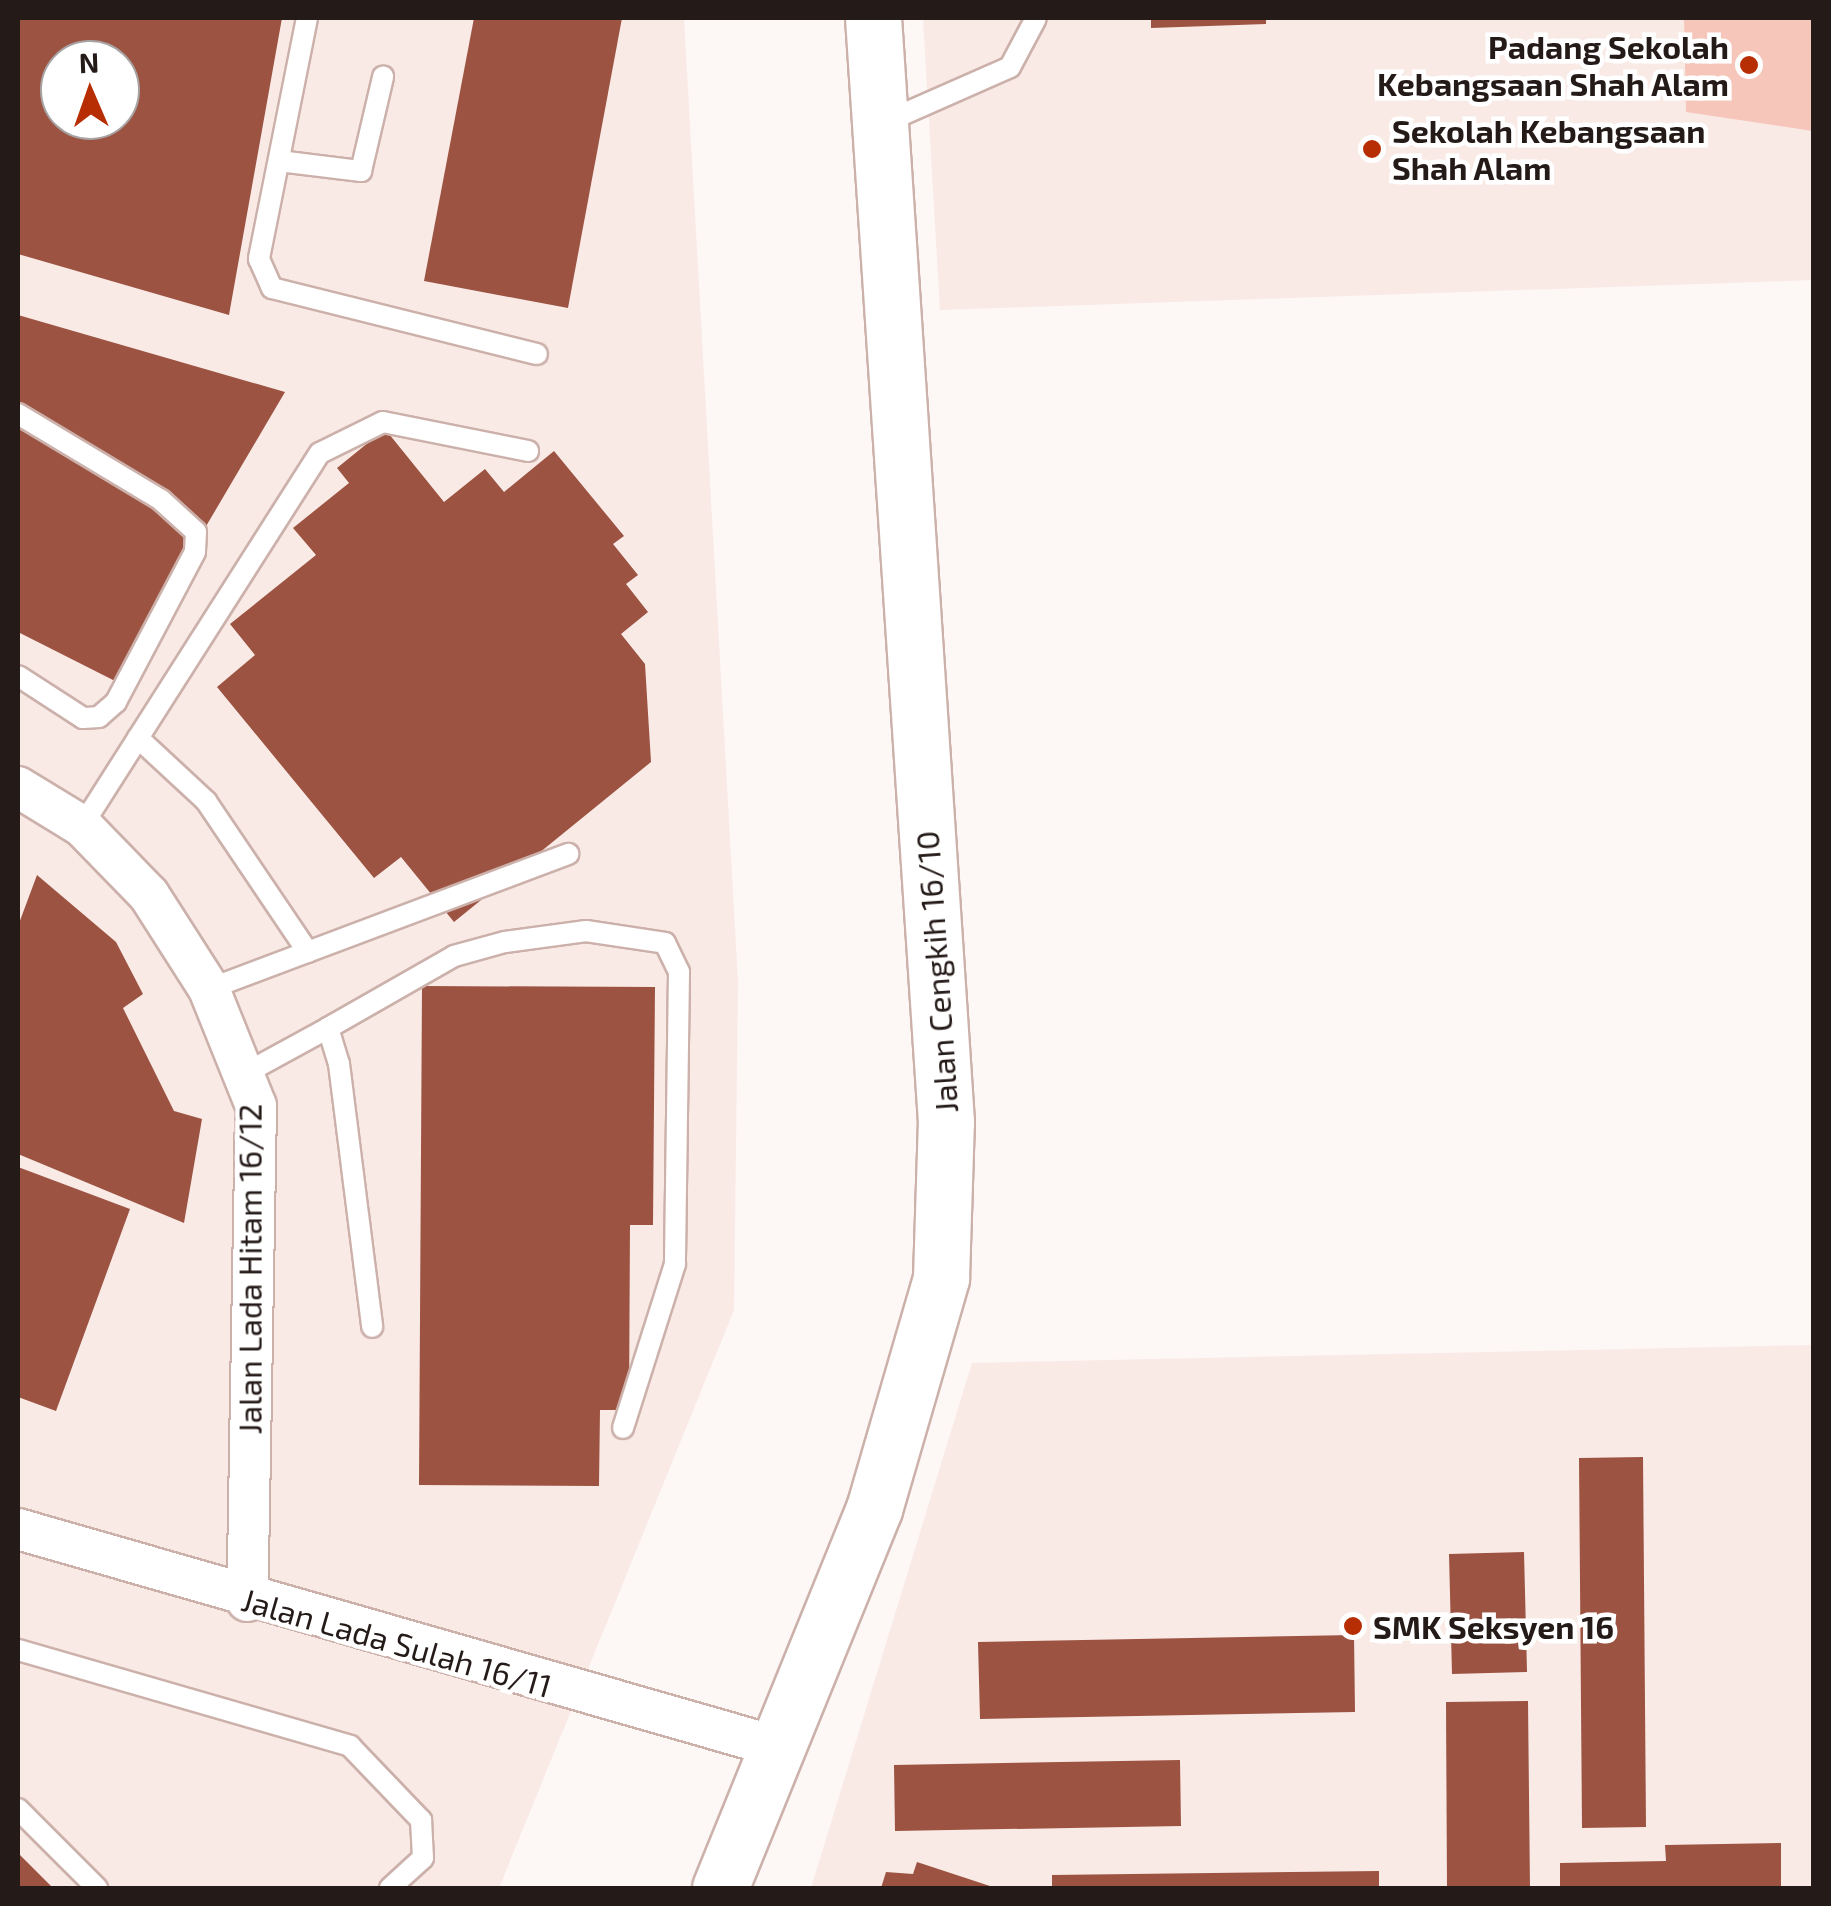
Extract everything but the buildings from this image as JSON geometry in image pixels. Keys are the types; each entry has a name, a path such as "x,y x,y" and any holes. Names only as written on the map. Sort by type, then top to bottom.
{"street":[{"name":"Jalan Cengkih 16/10","path":"720,1888 874,1510 940,1278 946,1122 873,18"},
{"name":"Jalan Lada Hitam 16/12","path":"18,786 82,826 149,896 208,990 256,1106 247,1601"},
{"name":"Jalan Lada Sulah 16/11","path":"18,1529 247,1601 778,1747"}],"lane":[{"path":"306,18 259,259 272,288 538,354"},
{"path":"881,124 1010,67 1036,18"},
{"path":"279,161 361,171 383,77"},
{"path":"18,414 161,500 196,532 194,552 125,686 99,717 84,718 18,676"},
{"path":"82,826 320,453 383,422 528,452"},
{"path":"138,738 206,801 308,952"},
{"path":"208,990 569,854"},
{"path":"244,1074 454,956 586,931 665,943 679,972 675,1264 623,1428"},
{"path":"328,1028 340,1064 372,1327"},
{"path":"18,1650 350,1746 421,1820 423,1858 390,1888"},
{"path":"18,1810 97,1888"}],"shaded area":[{"path":"18,18 684,18 738,982 734,1310 499,1888 18,1888"},
{"name":"Sekolah Kebangsaan Shah Alam","path":"923,18 1813,18 1813,280 940,310"},
{"name":"Padang Sekolah Kebangsaan Shah Alam","path":"1684,18 1813,18 1813,131 1686,112"},
{"name":"SMK Seksyen 16","path":"1813,1345 1813,1888 811,1888 972,1363"}],"place":[{"name":"Padang Sekolah Kebangsaan Shah Alam","path":"1749,65"},
{"name":"Sekolah Kebangsaan Shah Alam","path":"1372,149"},
{"name":"SMK Seksyen 16","path":"1353,1626"}]}
